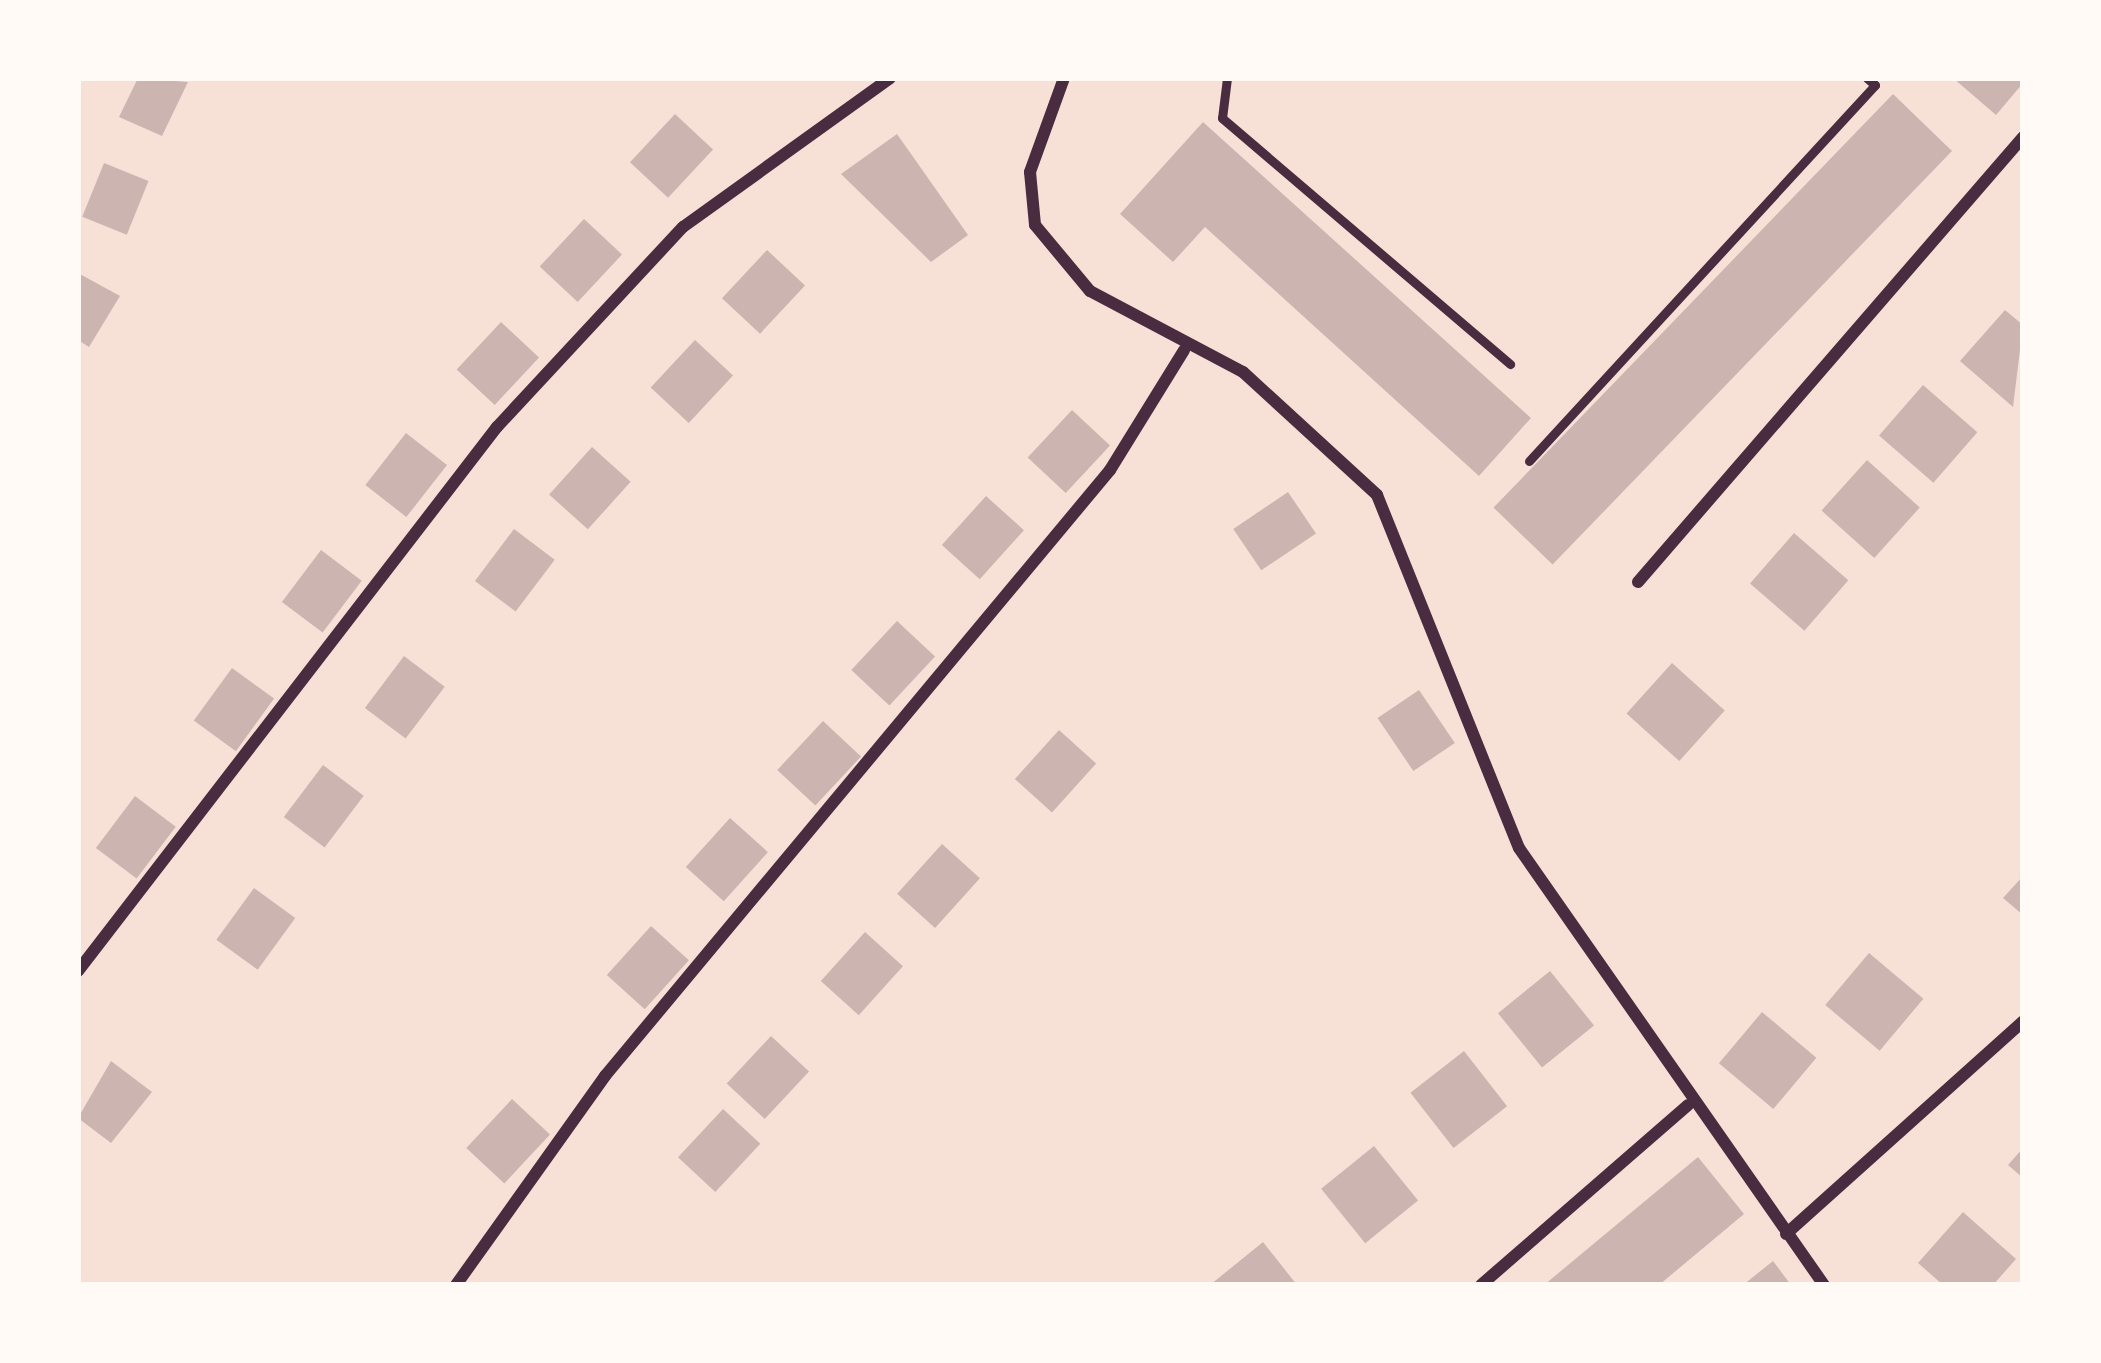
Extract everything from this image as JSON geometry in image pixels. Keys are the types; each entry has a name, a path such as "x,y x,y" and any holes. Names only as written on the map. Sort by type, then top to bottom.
{"street":[{"path":"78,971 497,427 683,227 890,78"},
{"path":"1064,78 1030,172 1035,225 1090,291 1184,350 1243,372 1377,495 1519,848 1688,1105 1824,1285"},
{"path":"1638,582 2023,137"},
{"path":"457,1285 605,1076 1110,470 1184,350"},
{"path":"1786,1234 2023,1021"},
{"path":"1480,1285 1688,1105"}],"lane":[{"path":"1227,78 1222,118 1510,364"},
{"path":"1528,461 1875,85 1867,78"}],"building":[{"path":"138,78 188,82 162,136 119,117"},
{"path":"1953,78 2023,78 2023,83 1996,115"},
{"path":"1893,94 1952,151 1553,565 1494,508"},
{"path":"675,114 713,149 668,198 630,162"},
{"path":"1203,122 1531,418 1479,476 1205,227 1173,262 1120,214"},
{"path":"897,134 968,235 931,262 841,174"},
{"path":"104,163 149,181 127,235 82,217"},
{"path":"584,219 622,254 578,302 540,267"},
{"path":"767,250 805,285 760,334 722,298"},
{"path":"78,273 120,296 89,347 78,340"},
{"path":"2005,310 2023,325 2013,407 1960,361"},
{"path":"501,322 539,357 495,405 457,370"},
{"path":"695,340 733,375 689,423 651,388"},
{"path":"1923,385 1977,432 1933,483 1879,436"},
{"path":"1072,410 1110,445 1066,493 1028,458"},
{"path":"406,433 447,465 406,517 365,485"},
{"path":"592,447 631,482 588,529 549,495"},
{"path":"1867,460 1920,508 1874,558 1821,511"},
{"path":"1288,492 1316,533 1261,570 1233,529"},
{"path":"986,496 1024,530 980,579 942,545"},
{"path":"514,529 555,560 516,612 475,581"},
{"path":"1794,533 1848,580 1804,631 1750,584"},
{"path":"321,550 362,581 323,633 282,602"},
{"path":"897,621 935,656 889,705 851,670"},
{"path":"404,656 445,687 406,739 365,708"},
{"path":"1672,663 1725,711 1679,761 1626,714"},
{"path":"232,668 274,699 236,751 194,721"},
{"path":"1419,690 1455,743 1413,771 1378,718"},
{"path":"823,721 861,756 815,805 777,770"},
{"path":"1059,730 1096,763 1052,813 1015,779"},
{"path":"323,765 364,796 325,848 284,817"},
{"path":"135,796 176,827 137,879 96,848"},
{"path":"730,818 768,852 724,901 686,867"},
{"path":"942,844 980,878 935,928 897,894"},
{"path":"2023,876 2023,915 2003,898"},
{"path":"254,888 295,918 258,970 216,940"},
{"path":"651,926 689,960 645,1009 607,975"},
{"path":"865,932 903,966 859,1015 821,981"},
{"path":"1869,953 1923,999 1880,1051 1825,1005"},
{"path":"1550,971 1594,1025 1542,1068 1498,1013"},
{"path":"1762,1012 1816,1058 1773,1109 1719,1063"},
{"path":"771,1036 809,1071 765,1119 727,1084"},
{"path":"1464,1051 1507,1106 1454,1148 1410,1093"},
{"path":"111,1061 152,1092 111,1143 78,1118"},
{"path":"512,1099 550,1134 504,1183 466,1148"},
{"path":"723,1109 760,1144 715,1192 678,1157"},
{"path":"1374,1146 1418,1200 1365,1243 1321,1189"},
{"path":"2023,1148 2023,1178 2008,1165"},
{"path":"1698,1157 1744,1214 1659,1285 1544,1285"},
{"path":"1963,1212 2016,1259 1993,1285 1943,1285 1918,1263"},
{"path":"1263,1242 1297,1285 1210,1285"},
{"path":"1773,1261 1791,1285 1743,1285"}]}
